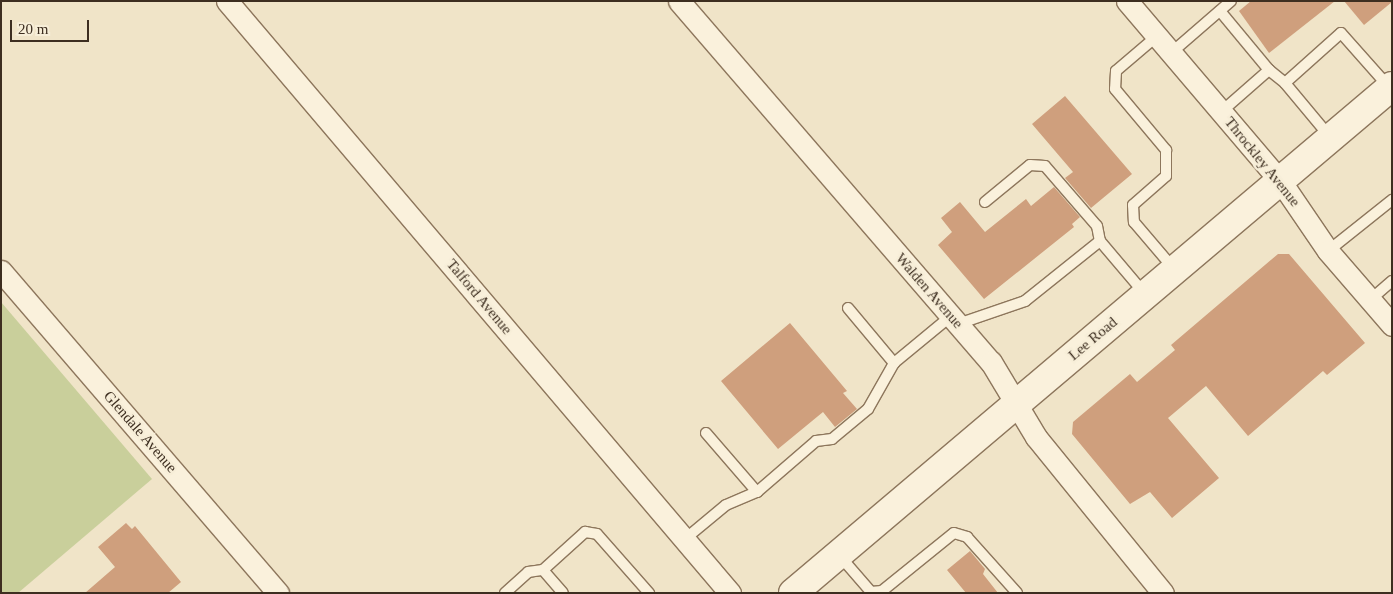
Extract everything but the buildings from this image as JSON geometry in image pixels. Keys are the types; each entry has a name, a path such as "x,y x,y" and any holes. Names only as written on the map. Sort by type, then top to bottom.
{"main road":[{"name":"Lee Road","path":"804,590 838,555 1332,139 1391,87"}],"street":[{"name":"Talford Avenue","path":"227,1 730,593"},
{"name":"Walden Avenue","path":"679,1 991,362 1036,437 1163,593"},
{"name":"Throckley Avenue","path":"1128,1 1281,182 1328,251 1392,326"},
{"name":"Glendale Avenue","path":"1,271 278,593"}],"lane":[{"path":"1171,53 1231,1"},
{"path":"1220,11 1269,70 1285,83 1332,139"},
{"path":"1285,83 1342,33 1391,87"},
{"path":"1157,36 1116,70 1115,89 1166,150 1166,176 1133,205 1134,222 1175,270"},
{"path":"1221,112 1269,70"},
{"path":"985,202 1030,165 1045,166 1097,226 1100,241 1145,295"},
{"path":"1328,251 1392,200"},
{"path":"684,539 726,505 756,492 816,441 832,439 868,408 894,363 955,320 1025,301 1100,241"},
{"path":"1370,300 1392,281"},
{"path":"848,308 894,363"},
{"path":"706,432 756,492"},
{"path":"505,593 528,572 543,570 585,532 597,534 649,593"},
{"path":"838,555 872,592 882,591 954,533 967,537 1017,593"},
{"path":"543,570 563,593"}],"green space":[{"path":"1,302 152,479 18,593 1,593"}]}
